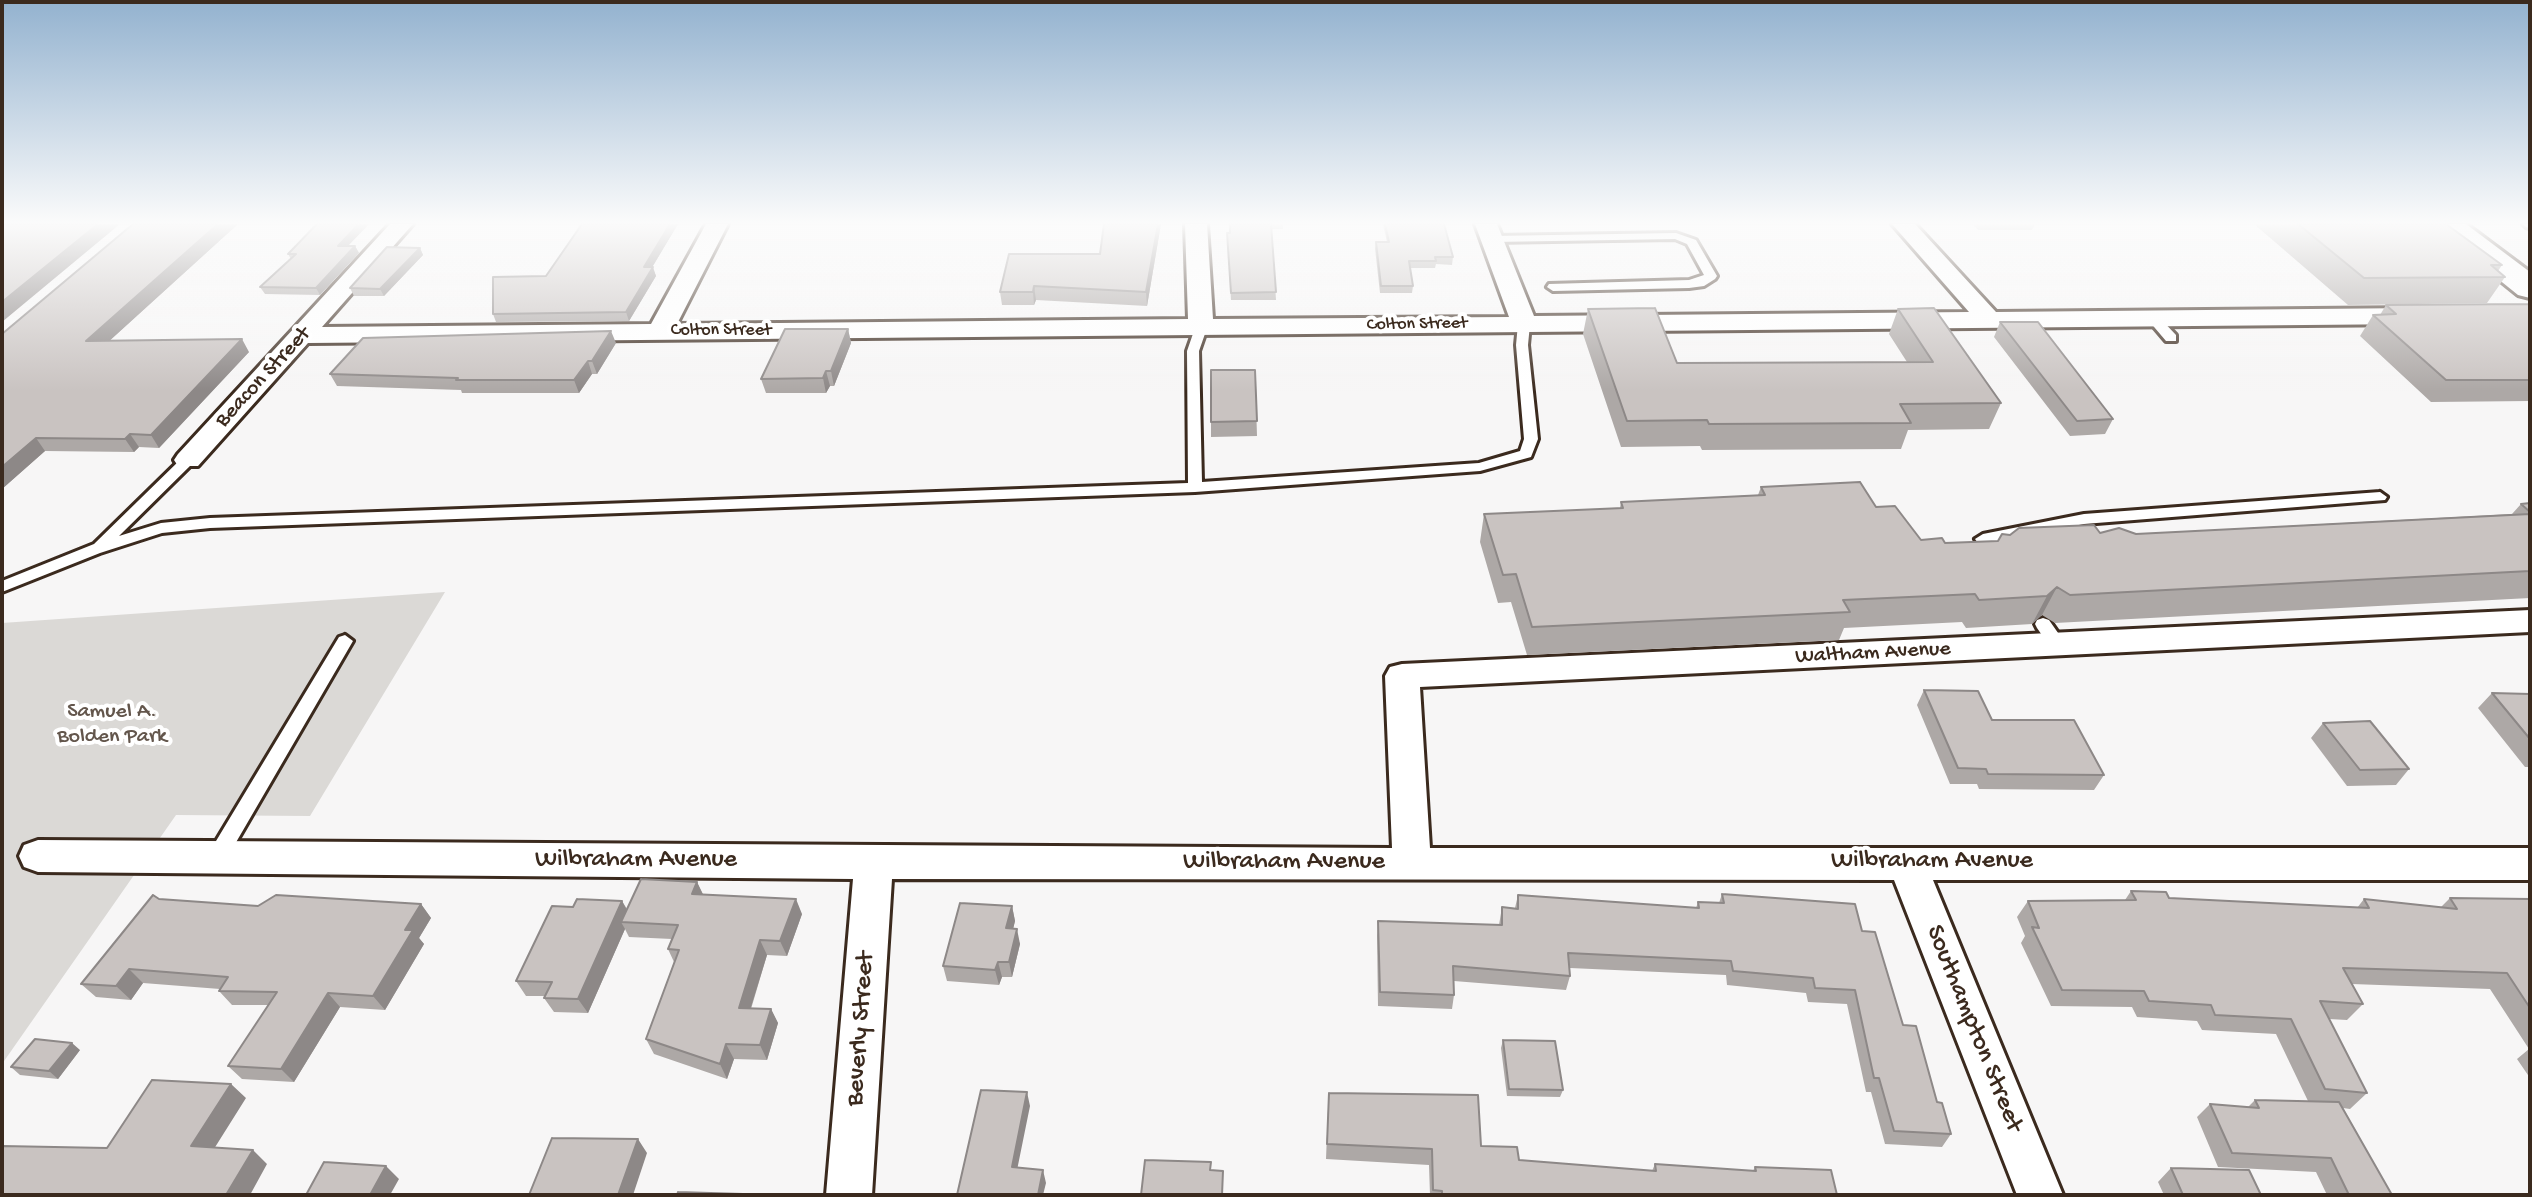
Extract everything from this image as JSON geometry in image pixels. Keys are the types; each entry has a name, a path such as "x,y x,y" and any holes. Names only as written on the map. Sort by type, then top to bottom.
{"street":[{"name":"Beacon Street","path":"188,460 352,280"},
{"path":"660,332 688,280"},
{"path":"1199,280 1201,328"},
{"path":"1507,280 1524,324"},
{"path":"1953,280 1988,319"},
{"name":"Colton Street","path":"303,335 2433,316"},
{"name":"Waltham Avenue","path":"1412,863 1402,676 2050,634 2530,621"},
{"name":"Wilbraham Avenue","path":"38,856 874,863 2530,864"},
{"name":"Southampton Street","path":"1906,862 2040,1195"},
{"name":"Beverly Street","path":"849,1195 874,863"}],"lane":[{"path":"1553,287 1689,284 1705,280"},
{"path":"2153,318 2171,338"},
{"path":"2,587 98,548 161,528 210,523 1195,487 1480,467 1526,454 1531,439 1522,345 1524,324"},
{"path":"1195,487 1193,351 1201,328"},
{"path":"98,548 188,460"},
{"path":"1995,556 1983,539 2084,519 2380,497"},
{"path":"217,857 345,641"}],"green space":[{"name":"Samuel A. Bolden Park","path":"445,592 310,816 176,815 2,1064 2,623"}],"building":[{"path":"2,280 29,280 2,302"},
{"path":"66,280 155,280 86,341 242,339 151,435 130,434 125,439 36,438 2,467 2,334"},
{"path":"268,280 324,280 316,288 260,287"},
{"path":"357,280 389,280 380,289 350,288"},
{"path":"493,280 645,280 626,312 493,314"},
{"path":"1003,280 1148,280 1146,292 1034,286 1033,292 1000,292"},
{"path":"1230,280 1275,280 1276,292 1231,293"},
{"path":"1380,280 1412,280 1413,286 1381,286"},
{"path":"2529,304 2530,380 2446,380 2373,315 2396,314 2386,305"},
{"path":"1655,308 1677,363 1933,362 1898,309 1934,308 2001,403 1900,404 1911,423 1709,424 1707,420 1627,421 1588,309"},
{"path":"2000,322 2038,322 2113,419 2077,421"},
{"path":"785,329 848,329 831,371 826,371 823,378 761,379"},
{"path":"611,331 592,361 588,361 574,380 456,380 458,378 330,374 363,338"},
{"path":"1211,370 1255,370 1257,421 1211,422"},
{"path":"1860,482 1876,507 1895,506 1921,540 1942,538 1945,543 1998,541 2002,534 2010,535 2019,528 2094,525 2100,533 2119,528 2136,534 2530,514 2530,571 2070,595 2057,587 2047,596 1979,600 1975,594 1843,600 1850,612 1532,627 1516,574 1503,575 1484,514 1623,508 1621,502 1765,495 1761,487"},
{"path":"2530,503 2530,512 2521,504"},
{"path":"1924,690 1978,691 1992,720 2074,720 2104,775 1988,774 1986,769 1958,768"},
{"path":"2492,693 2530,694 2530,739"},
{"path":"2370,721 2409,769 2360,770 2323,723"},
{"path":"641,879 697,882 692,894 796,899 780,941 760,940 739,1008 771,1009 760,1045 726,1044 720,1064 646,1039 679,950 668,949 678,925 621,922"},
{"path":"2131,891 2166,892 2169,898 2369,908 2364,899 2457,909 2450,898 2530,899 2530,1008 2507,973 2343,968 2363,1004 2320,1001 2367,1093 2325,1089 2291,1019 2215,1015 2211,1005 2149,1001 2144,991 2062,990 2032,927 2039,928 2028,901 2136,900"},
{"path":"1722,894 1855,904 1862,931 1875,932 1903,1025 1916,1026 1937,1102 1942,1103 1951,1134 1894,1131 1879,1078 1874,1078 1855,990 1815,988 1813,978 1733,971 1731,961 1568,953 1570,976 1453,966 1454,995 1380,992 1378,921 1502,925 1502,907 1518,909 1518,895 1699,908 1698,902 1724,903"},
{"path":"153,895 159,899 258,906 276,895 421,904 405,930 413,930 373,996 328,993 281,1069 228,1066 277,992 219,991 228,977 129,969 116,986 81,984"},
{"path":"577,899 622,901 578,999 544,998 552,982 516,981 552,906 573,907"},
{"path":"960,903 1012,906 1006,928 1017,929 1009,962 998,962 995,970 943,966"},
{"path":"35,1039 72,1043 49,1071 11,1067"},
{"path":"1503,1040 1555,1041 1563,1090 1509,1089"},
{"path":"152,1080 231,1084 191,1146 253,1150 226,1195 2,1195 2,1146 107,1148"},
{"path":"981,1090 1027,1092 1012,1167 1043,1170 1038,1195 957,1195"},
{"path":"1329,1093 1478,1095 1481,1146 1517,1147 1519,1160 1656,1171 1655,1164 1756,1171 1755,1167 1831,1170 1837,1195 1442,1195 1442,1191 1433,1190 1432,1149 1327,1144"},
{"path":"2255,1100 2339,1102 2392,1195 2349,1195 2331,1158 2232,1153 2210,1104 2259,1108"},
{"path":"552,1138 638,1139 618,1195 529,1195"},
{"path":"1145,1160 1211,1162 1210,1170 1223,1171 1222,1195 1141,1195"},
{"path":"324,1162 386,1166 370,1195 306,1195"},
{"path":"2171,1168 2249,1170 2261,1195 2183,1195"},
{"path":"678,1192 743,1194 743,1195 677,1195"}]}
